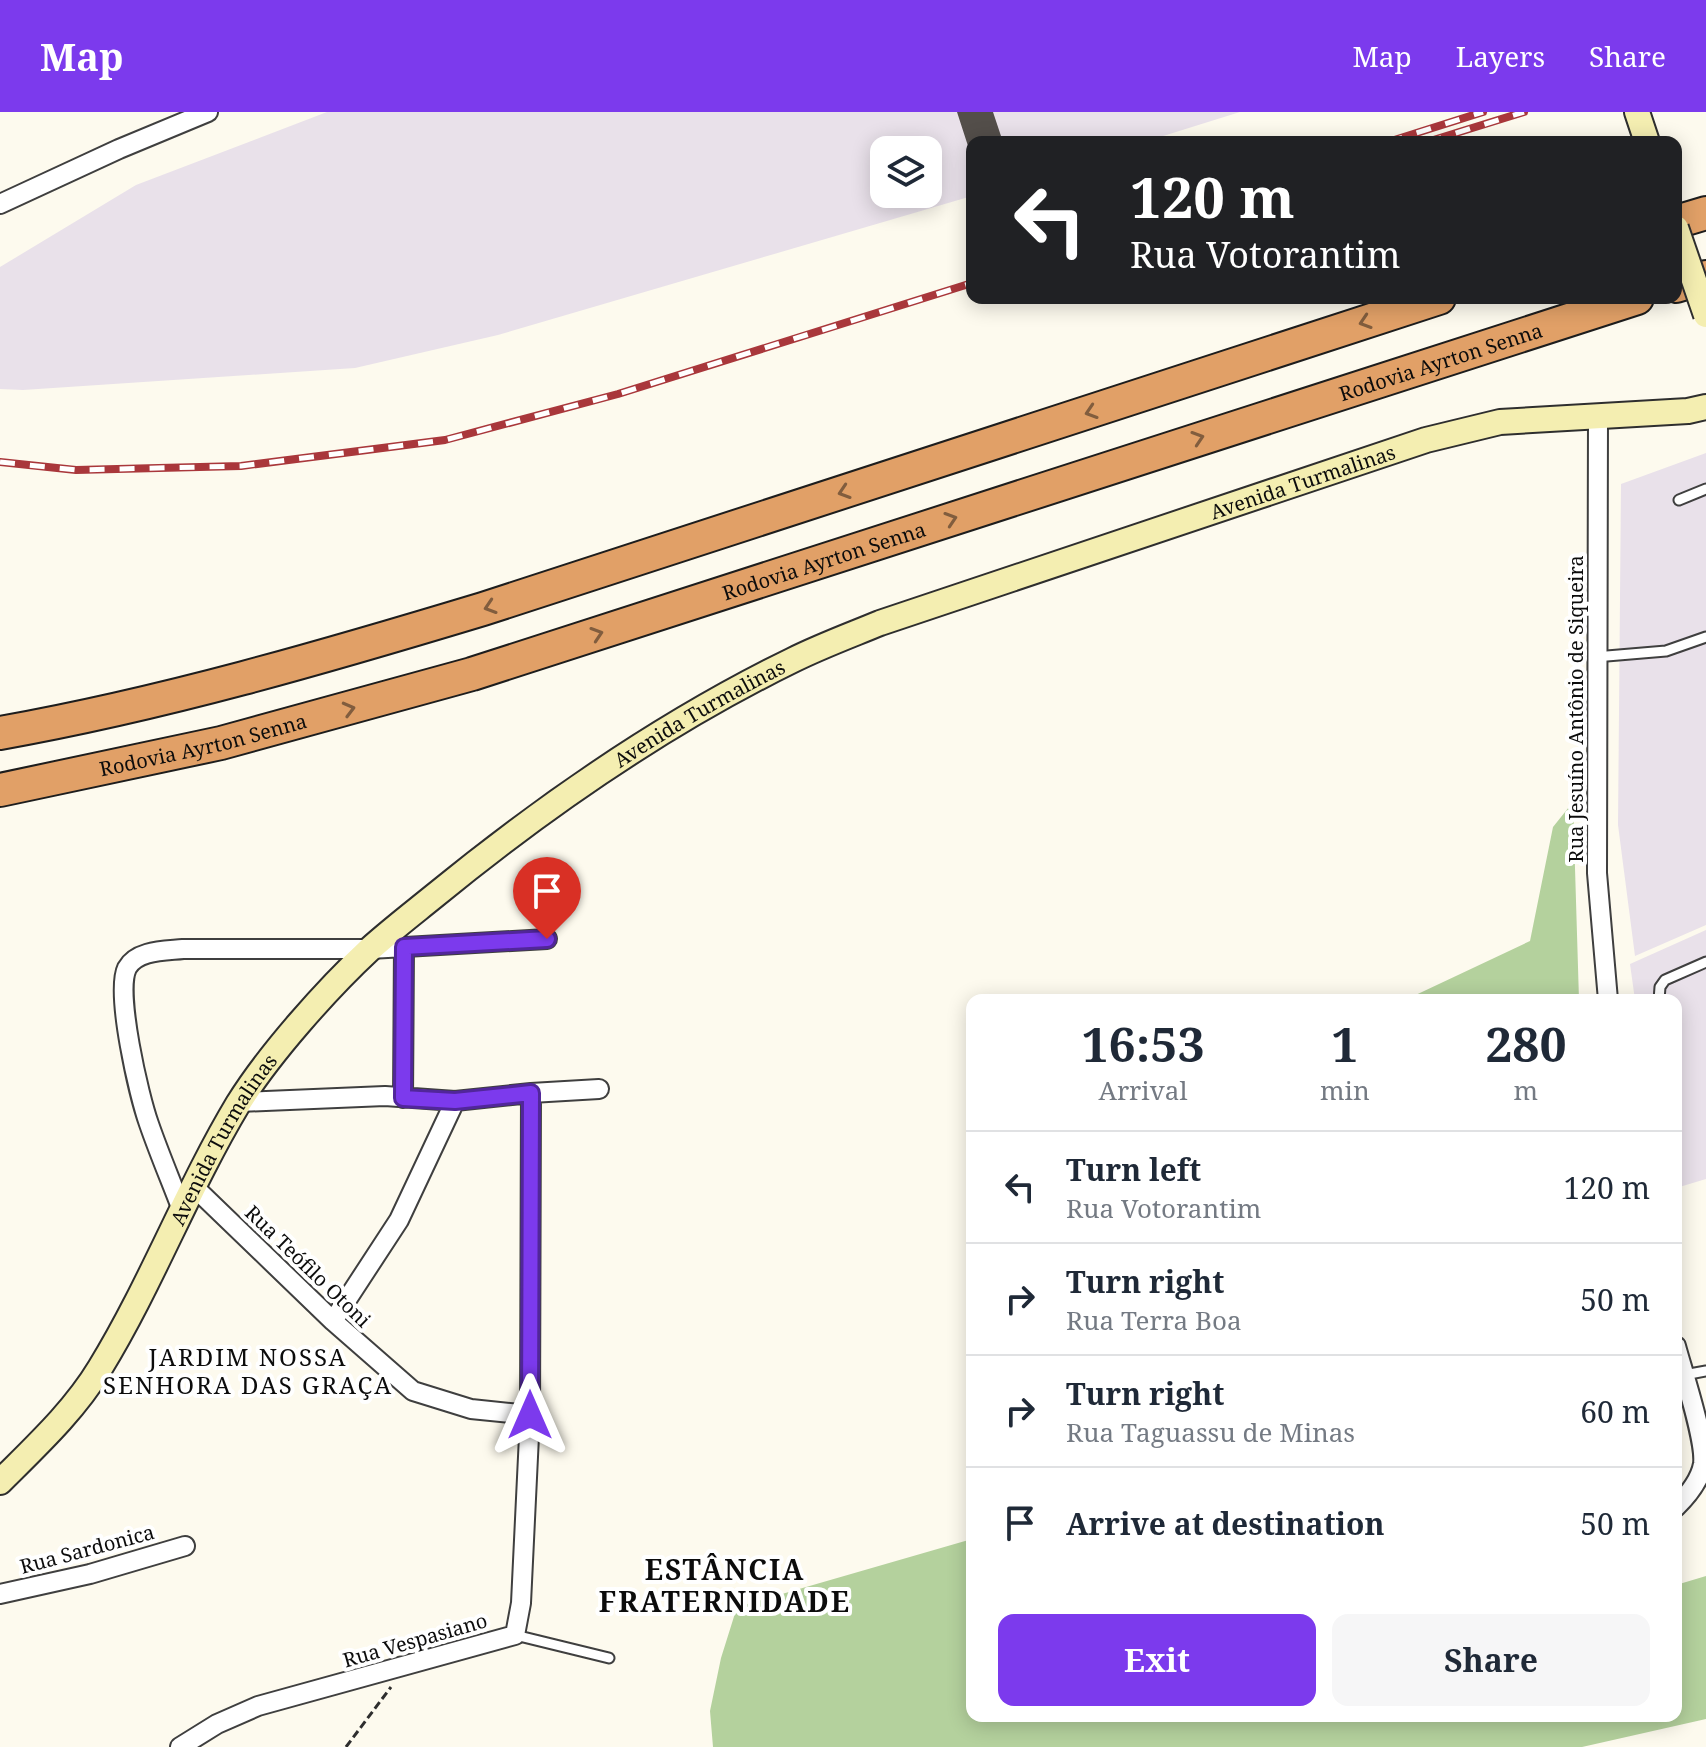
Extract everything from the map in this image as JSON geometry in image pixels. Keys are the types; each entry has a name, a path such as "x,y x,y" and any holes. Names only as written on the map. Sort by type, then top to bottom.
{"highway":[{"path":"1682,223 1706,213"},
{"path":"1682,284 1706,277"},
{"path":"0,733 218,683 347,650 453,618 1421,304"},
{"name":"Rodovia Ayrton Senna","path":"0,790 221,743 472,674 1618,304"}],"street":[{"path":"0,204 208,112"},
{"path":"1638,115 1645,136"},
{"path":"1682,243 1706,315"},
{"name":"Avenida Turmalinas","path":"0,1482 77,1402 99,1370 193,1186 240,1102 309,1014 370,949 539,814 738,688 796,658 880,623 1426,440 1500,422 1688,411 1706,407"},
{"name":"Rua Jesuíno Antônio de Siqueira","path":"1598,417 1595,657 1597,873 1607,994"},
{"path":"182,1210 147,1121 126,1023 123,983 128,967 137,957 183,949 370,949 547,939"},
{"path":"403,1098 404,947"},
{"path":"240,1102 403,1098 455,1101 599,1089"},
{"name":"Rua Vespasiano","path":"180,1747 217,1724 258,1706 515,1635 522,1590 530,1415 531,1093"},
{"path":"333,1321 399,1220 455,1101"},
{"name":"Rua Teófilo Otoni","path":"193,1186 333,1321 413,1391 471,1409 530,1415"},
{"path":"1682,1368 1703,1464 1697,1480 1682,1499"},
{"name":"Rua Sardonica","path":"0,1594 90,1574 185,1546"}],"lane":[{"path":"1679,500 1706,489"},
{"path":"1595,657 1666,651 1706,637"},
{"path":"1659,994 1665,980 1706,962"},
{"path":"1684,1375 1706,1371"},
{"path":"515,1635 609,1658"}],"path":[{"path":"346,1747 408,1665"}],"shaded area":[{"path":"327,112 1240,112 1163,136 966,136 966,198 942,205 942,136 870,136 870,208 931,208 498,335 355,368 0,389 0,267 136,185"},
{"path":"1706,453 1706,925 1635,956 1618,825 1621,484"},
{"path":"1706,930 1706,1179 1682,1186 1682,994 1634,994 1630,964"}],"green space":[{"path":"1573,802 1579,994 1418,994 1530,941 1553,827"},
{"path":"966,1541 966,1722 1682,1722 1682,1583 1706,1576 1706,1719 1582,1747 713,1747 710,1711 721,1658 737,1607"}],"building":[{"path":"957,112 993,112 1001,136 966,136 966,140"}],"railway":[{"path":"1407,136 1483,112"},
{"path":"1446,136 1524,112"},
{"path":"0,462 76,470 241,466 445,440 618,394 966,285"}],"district":[{"name":"JARDIM NOSSA SENHORA DAS GRAÇA","path":"248,1370"},
{"name":"ESTÂNCIA FRATERNIDADE","path":"725,1585"}],"route":[{"path":"530,1415 531,1093 455,1101 403,1098 404,947 547,939"}]}
